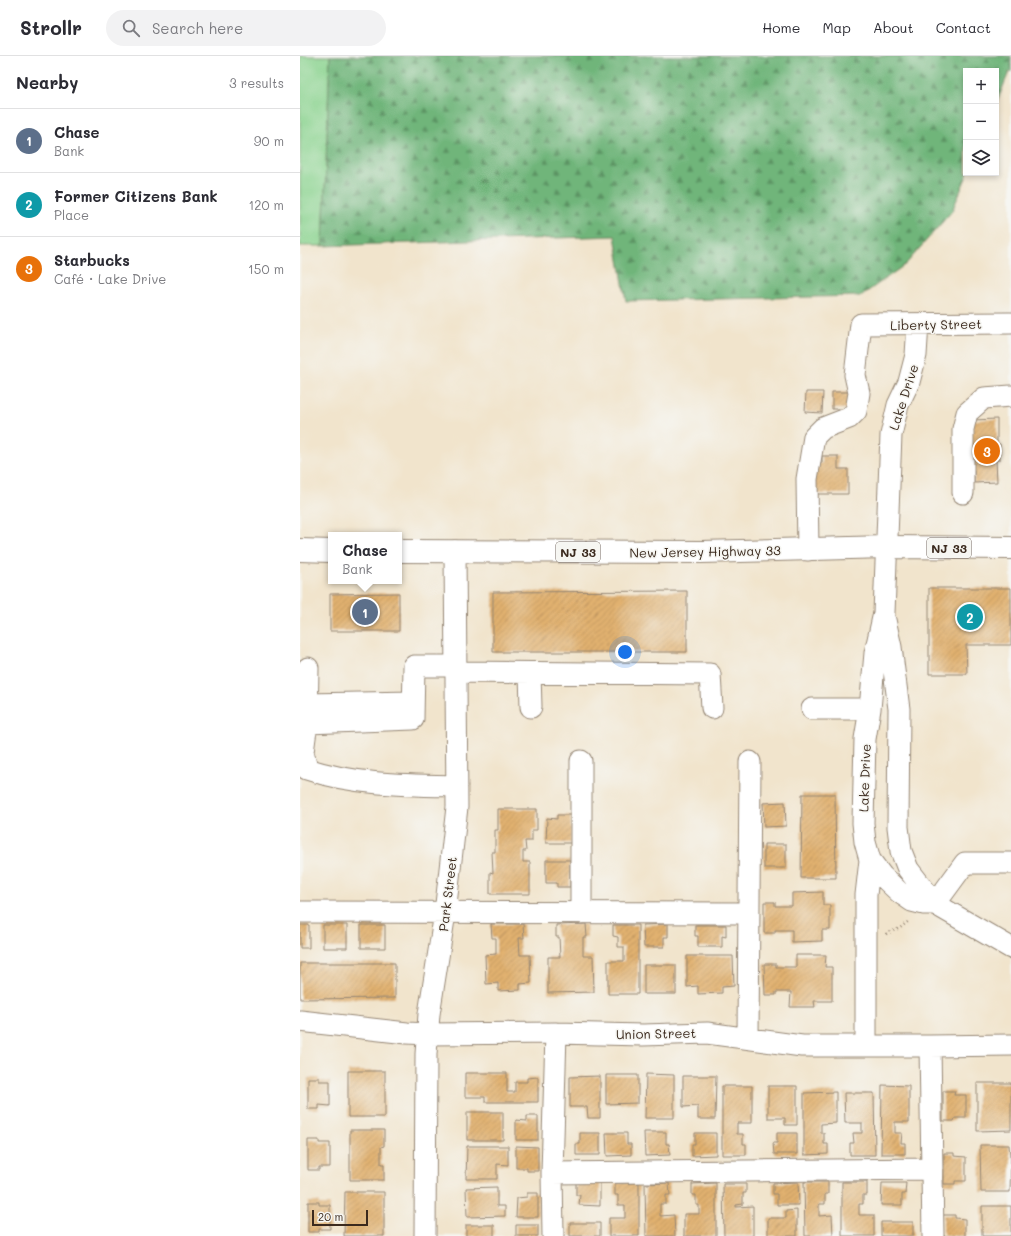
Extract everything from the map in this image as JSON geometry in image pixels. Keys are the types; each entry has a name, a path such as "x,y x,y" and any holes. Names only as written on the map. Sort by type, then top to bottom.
{"main road":[{"name":"New Jersey Highway 33","path":"402,551 702,552 886,547 1011,548"},
{"path":"300,550 328,550"}],"street":[{"name":"Liberty Street","path":"808,550 807,479 814,437 823,428 849,418 856,411 859,393 855,375 861,324 1011,323"},
{"name":"Lake Drive","path":"918,324 916,355 909,382 898,405 891,435 884,613 875,653 870,709 865,739 863,823 865,842 870,860 882,876 912,902 929,904 1011,948"},
{"path":"963,493 963,429 967,413 984,398 1011,396"},
{"name":"Park Street","path":"425,1236 426,1054 429,1014 445,912 457,807 455,551"},
{"name":"Lake Drive","path":"884,613 891,647 899,709 898,827 901,851 908,869 929,904"},
{"path":"307,713 413,720 414,666 530,673 710,674 712,708"},
{"path":"308,668 307,713 303,752 307,769 326,776 393,784 457,786"},
{"path":"530,673 531,707"},
{"path":"812,709 870,709"},
{"path":"581,761 582,913"},
{"path":"748,1038 750,762"},
{"path":"866,1046 866,895 870,860"},
{"path":"929,904 965,863 1011,863"},
{"path":"300,912 749,913"},
{"name":"Union Street","path":"300,1021 428,1034 556,1033 643,1035 707,1033 802,1046 930,1046 1011,1044"},
{"path":"554,1236 552,1173 556,1033"},
{"path":"930,1046 933,1236"},
{"path":"552,1173 932,1170"}],"path":[{"path":"866,936 877,936 890,933 900,928 929,904"}],"green space":[{"path":"300,56 330,56 323,246 300,246"},
{"path":"330,56 1011,56 1011,72 1009,72 999,97 999,68 963,68 963,176 967,176 952,211 906,264 861,296 626,301 615,236 323,246"}],"building":[{"path":"806,392 823,392 822,413 805,412"},
{"path":"832,392 850,392 850,409 832,409"},
{"path":"997,419 997,444 1000,444 1000,460 996,460 997,482 974,483 974,470 969,470 973,420"},
{"path":"822,456 838,456 838,469 848,469 848,494 812,494 812,463 822,463"},
{"path":"929,588 1011,588 1011,645 966,645 967,674 929,674"},
{"path":"687,591 687,652 493,652 493,592"},
{"path":"399,593 399,631 330,631 330,594"},
{"path":"802,794 835,794 836,878 801,878"},
{"path":"785,802 786,826 764,827 763,803"},
{"path":"498,809 537,809 537,830 532,830 532,841 525,841 526,851 523,851 523,862 530,862 530,894 490,894 490,872 493,873 492,852 495,852 495,830 498,830"},
{"path":"557,815 571,815 571,843 546,843 547,818 557,819"},
{"path":"764,844 786,844 786,868 764,868"},
{"path":"546,860 570,860 570,887 557,887 557,883 546,883"},
{"path":"823,892 823,905 830,905 830,930 822,930 822,941 792,942 792,930 775,930 775,933 764,933 764,902 775,902 775,906 792,906 792,893"},
{"path":"491,924 523,924 524,938 519,938 520,955 530,955 531,983 520,984 520,990 498,991 498,983 486,984 485,955 496,954 496,938 492,938"},
{"path":"586,924 587,937 583,937 583,956 593,956 594,992 548,993 548,957 560,957 559,937 556,937 556,925"},
{"path":"668,924 668,937 664,937 664,947 644,947 643,925"},
{"path":"300,925 309,925 309,948 300,948"},
{"path":"323,925 347,925 347,948 323,948"},
{"path":"361,925 385,925 385,948 361,948"},
{"path":"613,925 638,925 638,994 608,994 608,961 624,961 624,947 618,947 618,937 613,936"},
{"path":"695,925 726,925 726,937 722,936 722,947 698,947 698,936 695,936"},
{"path":"796,955 826,955 825,967 832,967 832,1001 814,1001 815,1007 790,1007 791,992 776,992 776,995 765,995 764,964 776,964 776,967 796,967"},
{"path":"687,956 733,956 734,986 722,987 722,993 698,994 698,986 687,987"},
{"path":"300,963 395,963 395,998 300,999"},
{"path":"644,965 676,965 676,994 644,994"},
{"path":"348,1071 385,1071 385,1117 348,1117"},
{"path":"465,1073 507,1073 507,1092 515,1092 515,1082 527,1082 527,1078 538,1077 538,1102 485,1102 485,1097 465,1097"},
{"path":"646,1074 674,1075 674,1118 645,1118"},
{"path":"606,1075 638,1075 638,1103 606,1104"},
{"path":"600,1076 600,1118 588,1118 587,1107 570,1107 570,1077"},
{"path":"683,1076 716,1076 715,1119 698,1119 698,1106 683,1107"},
{"path":"308,1078 319,1078 319,1081 330,1081 330,1106 319,1105 319,1109 308,1109"},
{"path":"977,1083 1011,1083 1011,1130 977,1131"},
{"path":"882,1085 909,1086 909,1122 895,1122 895,1133 902,1133 901,1143 905,1143 905,1154 881,1154"},
{"path":"722,1086 752,1086 752,1123 737,1123 737,1134 743,1134 743,1144 746,1144 746,1155 722,1155"},
{"path":"768,1086 797,1086 797,1125 785,1125 785,1118 768,1118"},
{"path":"943,1091 955,1091 954,1095 966,1095 966,1118 955,1118 954,1121 943,1121"},
{"path":"836,1092 836,1123 821,1124 821,1133 824,1133 824,1144 828,1144 828,1154 804,1155 804,1093"},
{"path":"844,1093 874,1093 875,1155 850,1155 850,1143 854,1143 853,1133 862,1133 862,1123 845,1123"},
{"path":"467,1112 503,1112 503,1140 467,1140"},
{"path":"527,1116 538,1116 538,1140 516,1140 516,1120 527,1121"},
{"path":"350,1130 384,1130 384,1146 381,1147 381,1164 384,1164 384,1180 350,1180"},
{"path":"644,1132 666,1132 666,1144 669,1144 670,1155 645,1156"},
{"path":"580,1133 600,1133 600,1155 576,1155 576,1144 580,1144"},
{"path":"606,1133 627,1133 627,1144 631,1144 631,1155 607,1156"},
{"path":"695,1133 716,1133 716,1155 692,1156 692,1144 695,1144"},
{"path":"777,1133 797,1133 797,1154 774,1154 773,1143 777,1143"},
{"path":"308,1140 319,1140 319,1143 330,1143 330,1167 319,1167 319,1170 308,1170"},
{"path":"980,1145 1009,1145 1011,1157 1010,1192 981,1192"},
{"path":"467,1146 508,1146 508,1165 497,1164 497,1179 466,1179"},
{"path":"516,1146 538,1147 538,1171 527,1171 527,1168 516,1168"},
{"path":"944,1153 954,1153 954,1156 966,1157 966,1181 955,1181 955,1184 944,1184"},
{"path":"798,1182 799,1205 777,1205 777,1194 773,1194 773,1183"},
{"path":"804,1182 828,1182 828,1194 825,1194 825,1204 819,1204 819,1216 832,1215 833,1236 805,1236"},
{"path":"842,1182 867,1182 867,1195 863,1195 863,1204 859,1204 859,1215 874,1215 874,1236 842,1236"},
{"path":"576,1183 600,1183 600,1206 579,1205 580,1195 576,1195"},
{"path":"615,1183 639,1183 639,1236 609,1236 609,1218 625,1218 625,1205 618,1205 618,1195 615,1195"},
{"path":"669,1183 670,1195 666,1195 666,1204 660,1204 660,1216 674,1215 675,1236 646,1236 645,1184"},
{"path":"716,1183 716,1236 684,1236 684,1214 699,1214 699,1205 696,1205 696,1195 692,1195 692,1184"},
{"path":"882,1183 906,1183 905,1194 902,1194 902,1205 881,1205"},
{"path":"723,1184 746,1184 746,1193 743,1193 743,1204 736,1205 736,1207 753,1206 753,1236 724,1236"},
{"path":"497,1187 497,1206 505,1206 505,1216 467,1217 466,1188"},
{"path":"345,1192 384,1192 384,1236 344,1236"},
{"path":"527,1193 538,1193 538,1217 516,1217 517,1198 527,1197"},
{"path":"308,1202 319,1202 319,1205 330,1205 330,1229 319,1229 319,1232 308,1232"},
{"path":"982,1206 1011,1206 1011,1236 982,1236"},
{"path":"797,1210 797,1236 768,1236 768,1218 786,1218 786,1211"},
{"path":"943,1215 955,1215 955,1218 965,1219 965,1236 943,1236"},
{"path":"881,1222 913,1222 913,1236 881,1236"},
{"path":"570,1223 600,1223 600,1236 570,1236"},
{"path":"466,1225 494,1225 494,1236 466,1236"},
{"path":"516,1225 538,1225 538,1236 516,1236"}],"place":[{"name":"Starbucks","path":"987,451"},
{"name":"Chase","path":"365,612"},
{"name":"Former Citizens Bank","path":"970,617"}]}
